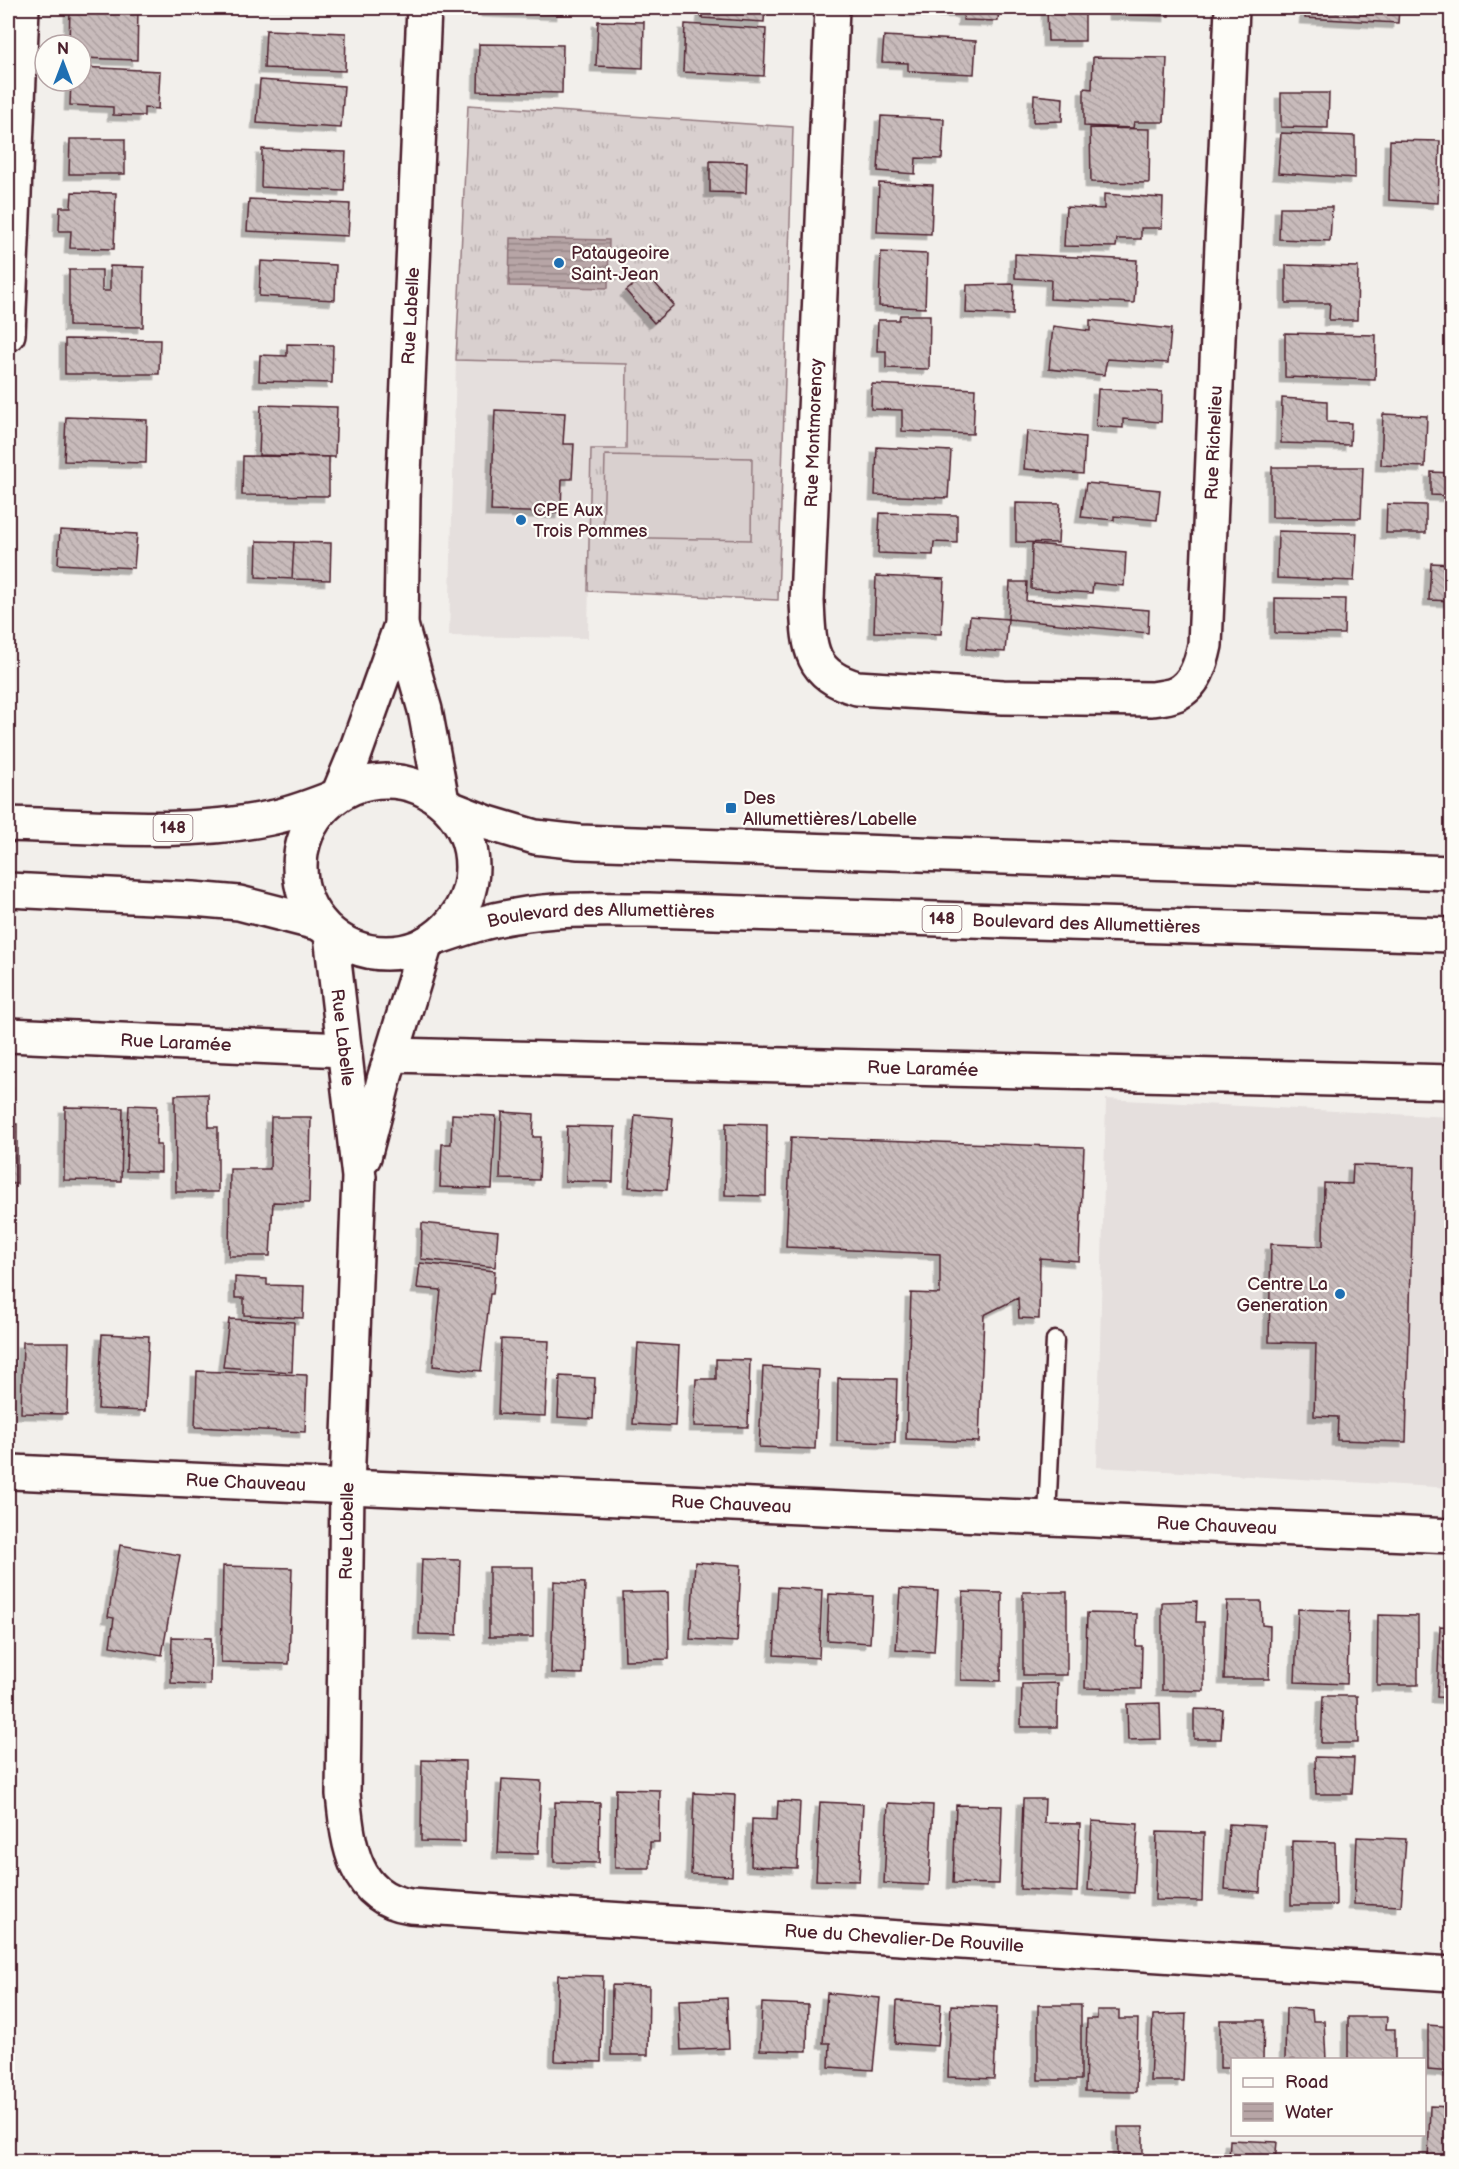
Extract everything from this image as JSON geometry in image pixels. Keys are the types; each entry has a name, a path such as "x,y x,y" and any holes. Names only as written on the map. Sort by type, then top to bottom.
{"main road":[{"path":"8,334 11,168 22,8"},
{"name":"Rue Labelle","path":"424,8 403,498 401,625 425,710 446,804"},
{"name":"Rue Montmorency","path":"832,8 807,601 810,646 816,664 841,684 857,688 1003,697"},
{"name":"Rue Richelieu","path":"1003,697 1152,699 1175,694 1186,687 1202,663 1206,633 1232,8"},
{"name":"Rue Labelle","path":"337,796 365,727 401,625"},
{"path":"446,804 466,833 473,862 469,891 457,917 431,941 407,951 387,953 367,951 348,945 326,929 308,904 301,882 300,858 306,834 318,813 337,796 366,783 384,781 403,782 422,788 446,804 488,823 535,837 579,842 1452,873"},
{"name":"148","path":"8,824 196,827 236,824 271,818 337,796"},
{"path":"8,890 239,903 326,929"},
{"path":"8,905 115,896"},
{"name":"Boulevard des Allumettières","path":"431,941 480,924 518,915 649,910 1452,935"},
{"name":"Rue Labelle","path":"326,929 348,1074 359,1177 347,1487 344,1794 347,1833 354,1862 365,1881"},
{"name":"Rue Labelle","path":"359,1177 385,1076 431,941"},
{"name":"Rue Laramée","path":"8,1035 344,1050"},
{"name":"Rue Laramée","path":"393,1055 1452,1082"},
{"name":"Rue Chauveau","path":"12,1472 1452,1536"},
{"name":"Rue du Chevalier-De Rouville","path":"365,1881 394,1904 410,1906 1452,1974"}],"lane":[{"path":"1047,1518 1054,1340"}],"shaded area":[{"name":"CPE Aux Trois Pommes","path":"456,360 627,363 626,450 591,449 588,638 449,636"},
{"path":"1106,1099 1451,1117 1451,1488 1097,1467"}],"green space":[{"path":"468,105 793,127 778,600 588,591 591,449 626,449 627,364 456,360"},
{"path":"605,455 752,458 751,540 603,537"}],"water":[{"name":"Pataugeoire Saint-Jean","path":"510,238 609,240 608,288 509,286"}],"building":[{"path":"70,8 138,10 137,60 93,58 93,33 69,33"},
{"path":"487,8 562,8 562,14 487,11"},
{"path":"703,8 765,8 764,22 702,18"},
{"path":"908,8 999,8 998,21 963,20 964,12 908,10"},
{"path":"1047,8 1085,8 1085,41 1048,41"},
{"path":"1114,8 1169,8 1169,16 1114,14"},
{"path":"1306,8 1399,8 1398,23 1305,18"},
{"path":"598,21 644,22 643,68 596,66"},
{"path":"685,24 766,29 764,76 683,72"},
{"path":"266,30 346,33 345,71 264,68"},
{"path":"884,36 976,41 974,74 908,71 908,63 882,62"},
{"path":"479,44 563,45 562,93 478,91"},
{"path":"1093,57 1167,58 1164,122 1134,122 1133,128 1084,126 1084,88 1092,89"},
{"path":"93,68 160,71 158,109 144,108 144,116 113,115 113,107 70,105 70,93 93,93"},
{"path":"260,80 344,86 341,128 257,123"},
{"path":"1281,93 1329,93 1328,128 1281,127"},
{"path":"1034,95 1063,98 1062,121 1033,122"},
{"path":"881,116 944,119 942,159 916,158 915,174 878,171"},
{"path":"1090,128 1150,129 1149,183 1091,182"},
{"path":"1281,133 1355,136 1355,178 1278,173"},
{"path":"70,139 125,139 125,174 69,174"},
{"path":"1390,140 1440,141 1438,203 1389,200"},
{"path":"262,149 346,152 344,191 261,187"},
{"path":"710,161 747,162 746,193 710,192"},
{"path":"879,183 933,185 931,234 877,232"},
{"path":"72,192 116,193 114,249 70,248 71,231 59,231 60,207 71,207"},
{"path":"1104,194 1163,198 1162,228 1141,228 1141,239 1117,239 1116,247 1064,246 1066,207 1104,209"},
{"path":"249,199 350,204 348,236 247,231"},
{"path":"1280,207 1332,207 1330,241 1279,239"},
{"path":"881,252 927,254 925,308 879,306"},
{"path":"1015,254 1137,260 1134,303 1050,299 1051,280 1015,278"},
{"path":"261,261 336,265 335,300 259,296"},
{"path":"1286,265 1358,267 1357,320 1329,320 1330,303 1286,303"},
{"path":"110,266 144,267 143,327 69,326 69,270 102,270 102,291 110,291"},
{"path":"647,274 674,305 654,323 626,291"},
{"path":"1014,284 1013,315 966,313 967,285"},
{"path":"900,315 930,315 929,369 886,368 886,351 877,351 878,320 899,320"},
{"path":"1090,320 1171,329 1168,363 1107,359 1104,375 1049,369 1053,326 1090,331"},
{"path":"1285,333 1376,335 1375,380 1285,377"},
{"path":"65,339 160,340 159,374 65,374"},
{"path":"287,344 333,345 332,383 259,381 260,355 287,356"},
{"path":"872,384 975,389 973,434 902,431 902,410 871,409"},
{"path":"1098,389 1162,392 1161,422 1123,419 1123,428 1096,426"},
{"path":"1282,398 1327,401 1327,422 1351,423 1350,445 1281,443"},
{"path":"261,405 337,407 335,457 259,455"},
{"path":"495,410 565,413 563,444 574,444 572,479 562,479 561,513 491,511"},
{"path":"1383,414 1427,416 1425,467 1381,465"},
{"path":"66,417 147,420 146,463 64,461"},
{"path":"1027,431 1085,437 1083,474 1024,469"},
{"path":"877,447 951,451 948,498 875,495"},
{"path":"243,456 329,457 329,496 242,495"},
{"path":"1272,467 1363,467 1361,518 1272,517"},
{"path":"1431,472 1452,473 1452,496 1431,495"},
{"path":"1086,483 1160,490 1157,520 1114,516 1114,520 1081,517"},
{"path":"1016,503 1060,504 1058,543 1016,542"},
{"path":"1387,504 1426,505 1426,533 1386,533"},
{"path":"880,513 957,515 957,543 934,542 933,555 878,553"},
{"path":"60,530 137,534 134,568 58,564"},
{"path":"1278,531 1357,533 1354,581 1277,578"},
{"path":"257,541 294,542 292,579 256,577"},
{"path":"294,542 331,543 330,580 292,579"},
{"path":"1032,544 1126,552 1124,586 1093,583 1092,593 1031,589"},
{"path":"1431,563 1452,564 1452,601 1429,600"},
{"path":"876,576 944,579 941,634 874,632"},
{"path":"1010,582 1027,582 1026,601 1149,610 1148,633 1008,619"},
{"path":"1275,598 1345,599 1344,634 1275,633"},
{"path":"970,616 1008,619 1005,652 967,649"},
{"path":"8,1088 13,1088 13,1124 17,1124 17,1184 8,1184"},
{"path":"208,1094 209,1127 218,1127 218,1192 176,1192 175,1095"},
{"path":"129,1105 157,1106 156,1145 161,1145 161,1172 126,1171"},
{"path":"65,1107 123,1108 121,1181 64,1180"},
{"path":"502,1112 534,1114 533,1137 541,1137 539,1180 500,1179"},
{"path":"452,1114 496,1116 492,1189 440,1187 442,1144 451,1144"},
{"path":"635,1115 673,1118 667,1190 629,1187"},
{"path":"271,1117 311,1117 309,1203 273,1202 270,1256 229,1256 230,1169 270,1169"},
{"path":"726,1123 767,1124 766,1196 725,1195"},
{"path":"567,1126 615,1127 613,1182 565,1181"},
{"path":"791,1137 1084,1147 1079,1261 1040,1258 1039,1319 1019,1318 1018,1298 984,1315 979,1442 906,1439 911,1293 940,1294 940,1254 786,1247"},
{"name":"Centre La Generation","path":"1353,1165 1414,1167 1406,1442 1337,1440 1338,1417 1314,1416 1316,1343 1269,1342 1271,1244 1323,1246 1324,1183 1352,1184"},
{"path":"422,1223 498,1231 495,1267 421,1259"},
{"path":"420,1263 495,1271 481,1371 433,1366 441,1290 417,1288"},
{"path":"235,1277 267,1279 267,1285 304,1286 303,1318 244,1315 244,1298 235,1298"},
{"path":"229,1319 294,1322 292,1372 223,1367"},
{"path":"102,1334 149,1336 145,1411 98,1409"},
{"path":"501,1339 549,1341 545,1416 498,1414"},
{"path":"23,1342 69,1342 67,1414 21,1413"},
{"path":"638,1343 679,1346 675,1426 633,1424"},
{"path":"716,1359 750,1360 748,1427 694,1426 696,1379 716,1379"},
{"path":"763,1367 819,1370 815,1449 759,1447"},
{"path":"197,1371 307,1375 305,1432 195,1427"},
{"path":"560,1376 595,1378 593,1419 558,1417"},
{"path":"838,1378 897,1379 895,1443 837,1441"},
{"path":"120,1545 180,1555 162,1655 110,1646 114,1618 108,1617"},
{"path":"422,1559 460,1560 457,1635 419,1634"},
{"path":"695,1562 741,1565 737,1642 690,1639"},
{"path":"223,1566 292,1568 289,1664 221,1662"},
{"path":"489,1567 533,1567 533,1637 489,1637"},
{"path":"554,1581 585,1583 582,1674 551,1673"},
{"path":"778,1587 822,1590 819,1658 774,1655"},
{"path":"900,1589 938,1591 934,1652 896,1650"},
{"path":"668,1592 669,1659 625,1660 623,1593"},
{"path":"963,1592 1002,1593 1001,1681 961,1680"},
{"path":"1023,1592 1067,1592 1067,1675 1023,1675"},
{"path":"829,1594 873,1596 870,1643 827,1640"},
{"path":"1197,1601 1196,1622 1204,1622 1204,1691 1162,1690 1162,1602"},
{"path":"1227,1601 1261,1601 1262,1625 1270,1626 1269,1679 1224,1679"},
{"path":"1298,1609 1349,1611 1347,1684 1295,1682"},
{"path":"1087,1613 1137,1614 1136,1646 1142,1646 1141,1689 1085,1688"},
{"path":"1378,1615 1418,1616 1418,1685 1377,1685"},
{"path":"1440,1626 1452,1627 1452,1698 1437,1697"},
{"path":"172,1637 211,1638 210,1685 171,1683"},
{"path":"1058,1683 1057,1727 1021,1727 1022,1684"},
{"path":"1323,1696 1357,1696 1358,1743 1321,1743"},
{"path":"1160,1703 1161,1739 1128,1740 1127,1704"},
{"path":"1194,1709 1223,1710 1221,1739 1194,1739"},
{"path":"1315,1757 1354,1758 1352,1794 1316,1794"},
{"path":"422,1760 465,1761 465,1842 421,1841"},
{"path":"502,1779 541,1781 538,1854 498,1853"},
{"path":"616,1789 660,1790 659,1842 650,1842 650,1868 615,1868"},
{"path":"694,1793 735,1795 732,1876 691,1874"},
{"path":"1023,1799 1045,1799 1044,1823 1080,1824 1077,1892 1020,1889"},
{"path":"778,1801 800,1802 797,1868 751,1866 752,1819 777,1820"},
{"path":"555,1802 600,1803 599,1863 554,1862"},
{"path":"820,1802 863,1804 859,1881 816,1880"},
{"path":"888,1803 933,1805 929,1885 884,1883"},
{"path":"956,1805 1002,1806 999,1884 953,1883"},
{"path":"1092,1821 1138,1824 1134,1893 1088,1890"},
{"path":"1229,1824 1264,1826 1260,1892 1225,1889"},
{"path":"1157,1832 1204,1833 1202,1901 1155,1900"},
{"path":"1357,1837 1406,1839 1401,1906 1354,1904"},
{"path":"1292,1841 1335,1842 1336,1905 1291,1905"},
{"path":"558,1975 603,1976 601,2062 555,2061"},
{"path":"612,1985 649,1986 648,2055 611,2055"},
{"path":"827,1993 880,1998 873,2070 829,2067 830,2043 823,2043"},
{"path":"727,1998 729,2048 681,2050 679,2000"},
{"path":"897,2001 941,2004 938,2046 895,2043"},
{"path":"762,2003 808,2005 807,2051 760,2050"},
{"path":"951,2005 997,2007 994,2079 948,2077"},
{"path":"1038,2005 1081,2005 1081,2080 1038,2080"},
{"path":"1286,2008 1312,2010 1313,2021 1324,2021 1326,2058 1285,2058"},
{"path":"1097,2010 1119,2010 1119,2019 1138,2019 1136,2092 1085,2091 1087,2019 1097,2019"},
{"path":"1186,2014 1183,2081 1150,2081 1153,2015"},
{"path":"1348,2017 1387,2017 1386,2029 1395,2029 1395,2058 1348,2058"},
{"path":"1220,2020 1264,2020 1263,2058 1231,2058 1231,2068 1220,2068"},
{"path":"1428,2025 1452,2027 1452,2072 1428,2070"},
{"path":"1430,2106 1452,2107 1452,2162 1428,2162"},
{"path":"1118,2127 1143,2127 1143,2162 1118,2162"},
{"path":"1230,2140 1277,2142 1275,2162 1229,2162"},
{"path":"839,2157 873,2157 873,2162 839,2162"}],"place":[{"name":"Pataugeoire Saint-Jean","path":"559,263"},
{"name":"CPE Aux Trois Pommes","path":"521,520"},
{"name":"Des Allumettières/Labelle","path":"731,808"},
{"name":"Centre La Generation","path":"1340,1294"}]}
